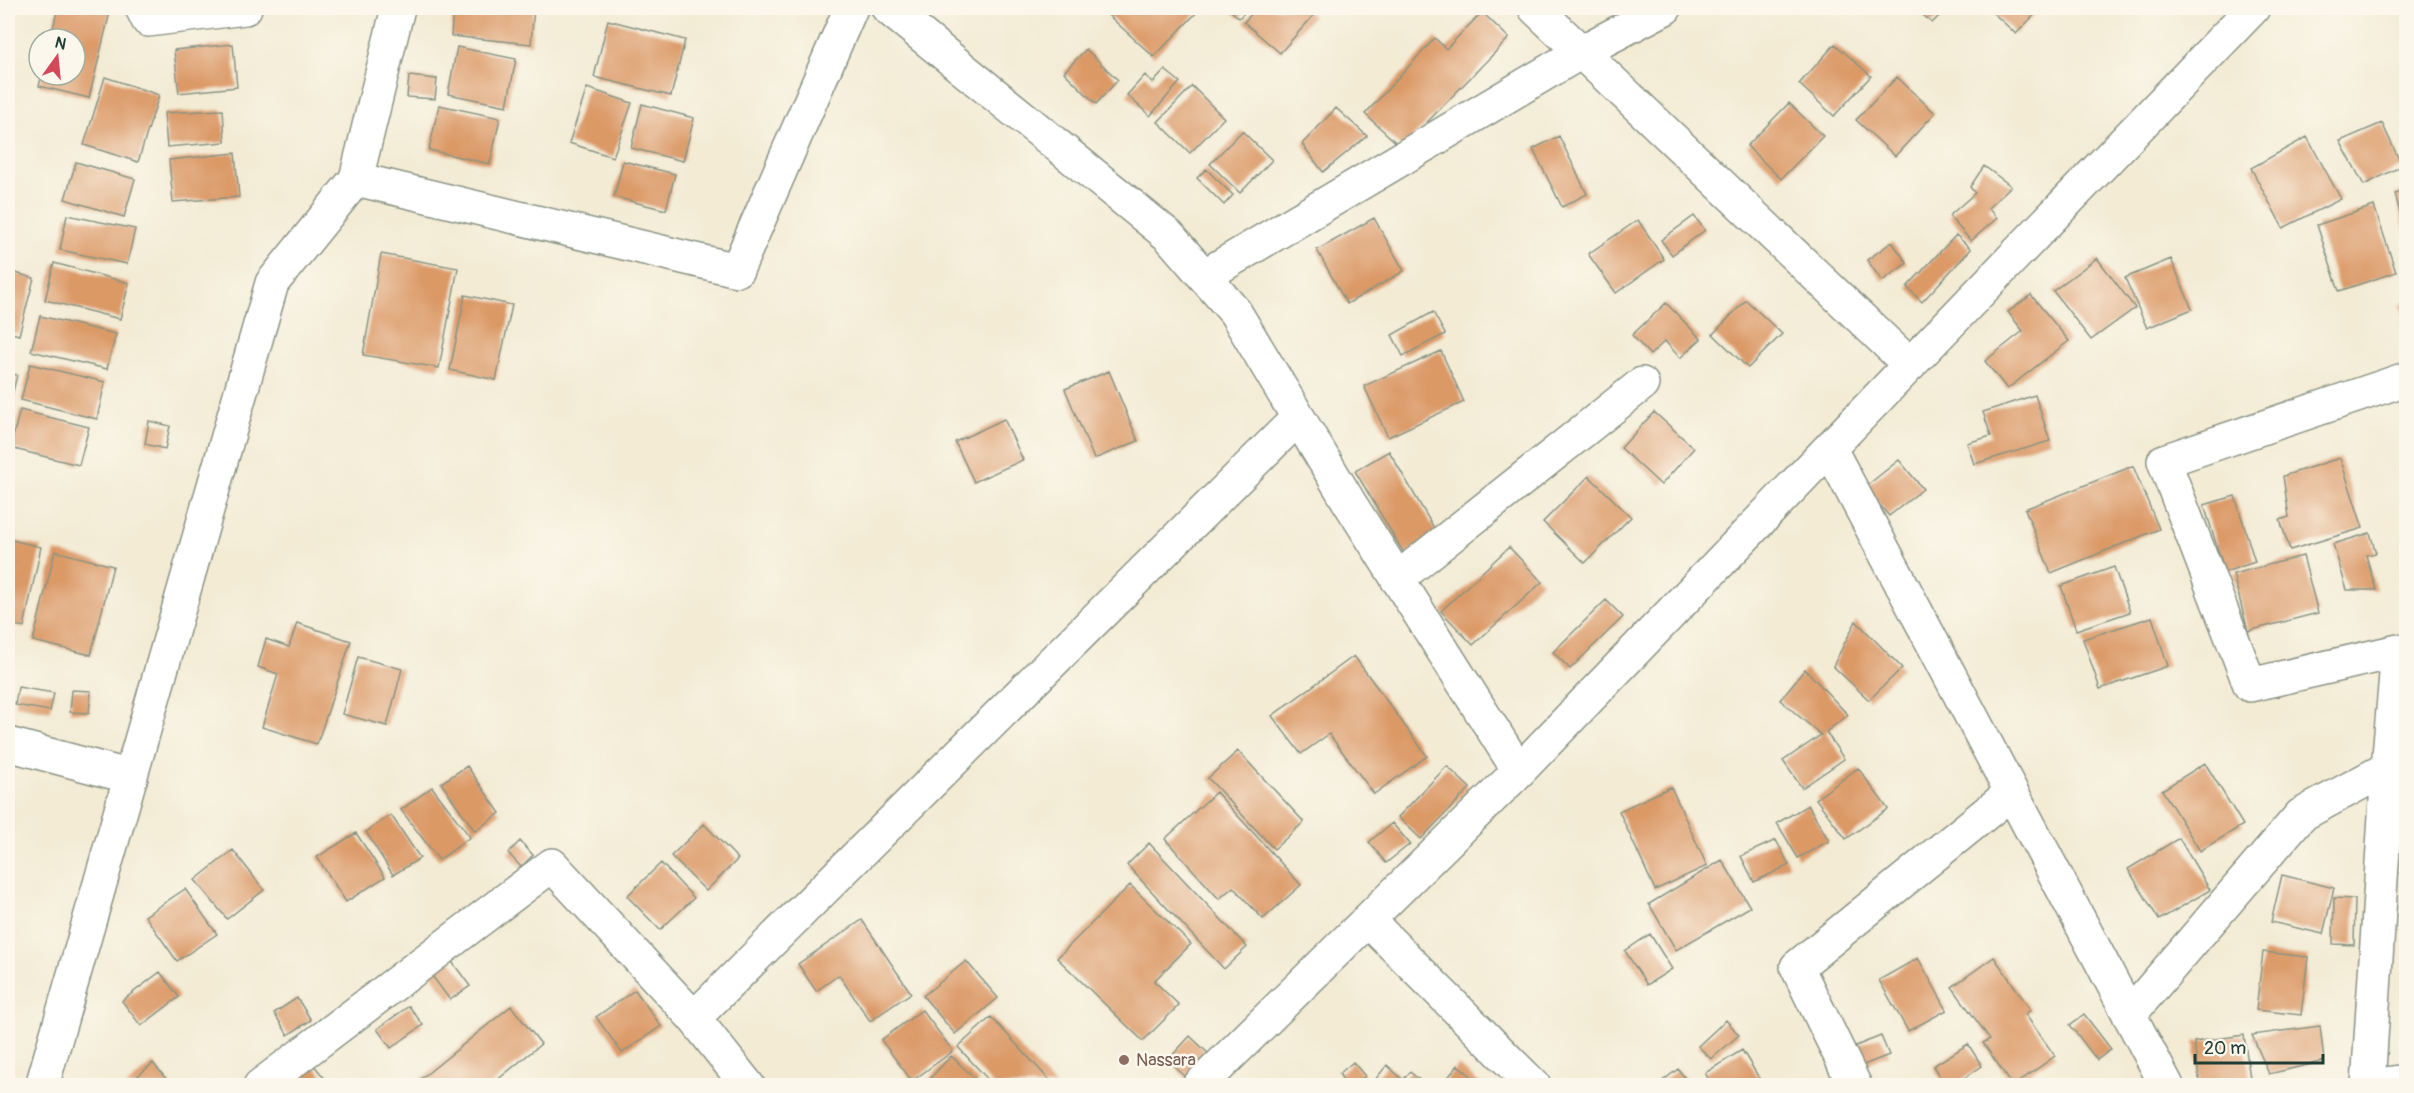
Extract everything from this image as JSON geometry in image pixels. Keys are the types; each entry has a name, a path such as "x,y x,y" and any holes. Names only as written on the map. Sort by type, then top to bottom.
{"street":[{"path":"142,8 148,20 245,8"},
{"path":"42,1086 272,283 356,179 398,8"},
{"path":"356,179 737,270 851,8"},
{"path":"888,8 1169,237 1235,312 1397,579 1519,771"},
{"path":"1535,8 1911,365"},
{"path":"1204,276 1581,52 1665,8"},
{"path":"1199,1086 1519,771 2253,8"},
{"path":"2406,379 2164,461 2250,685 2398,651 2388,768 2370,1086 2406,1081"},
{"path":"1397,579 1642,384"},
{"path":"694,1018 1298,418"},
{"path":"1830,449 2167,1086"},
{"path":"8,744 131,777"},
{"path":"2129,1015 2301,814 2388,768"},
{"path":"1855,1086 1797,967 2012,793"},
{"path":"260,1086 552,865 694,1018 748,1086"},
{"path":"1368,920 1534,1086"}],"building":[{"path":"58,8 111,8 89,98 43,87 87,87 87,27 53,27"},
{"path":"453,8 534,8 531,44 451,36"},
{"path":"1113,8 1201,8 1154,57 1107,14"},
{"path":"1228,8 1249,8 1239,18"},
{"path":"1257,8 1303,8 1313,16 1280,53 1244,22"},
{"path":"1915,8 1947,8 1932,23"},
{"path":"1988,8 2041,8 2016,34"},
{"path":"1482,12 1509,38 1402,148 1365,114 1435,38 1446,49"},
{"path":"608,20 685,40 671,96 594,77"},
{"path":"233,44 237,87 179,93 174,50"},
{"path":"1835,44 1871,76 1834,116 1799,84"},
{"path":"457,47 516,59 507,106 448,94"},
{"path":"1086,49 1118,80 1096,104 1064,72"},
{"path":"1165,70 1180,82 1150,116 1127,95 1145,75 1153,83"},
{"path":"409,76 437,79 435,99 407,97"},
{"path":"105,77 159,95 138,162 84,145"},
{"path":"1897,77 1935,113 1895,156 1856,120"},
{"path":"1192,86 1224,118 1190,153 1158,122"},
{"path":"587,88 632,103 613,157 569,143"},
{"path":"1789,103 1823,136 1781,179 1747,146"},
{"path":"642,104 694,118 683,161 631,148"},
{"path":"439,105 500,118 490,164 429,150"},
{"path":"1336,108 1367,136 1323,172 1302,144"},
{"path":"223,110 225,142 167,147 164,113"},
{"path":"2382,123 2402,166 2364,185 2340,141"},
{"path":"1242,131 1272,160 1240,193 1210,164"},
{"path":"1559,136 1587,194 1562,207 1533,149"},
{"path":"2307,137 2341,199 2283,228 2251,168"},
{"path":"235,153 239,197 173,202 169,160"},
{"path":"623,161 675,174 666,210 614,197"},
{"path":"76,162 135,179 124,217 65,199"},
{"path":"1984,166 2011,186 1988,208 1997,218 1971,241 1949,216 1975,193 1970,187"},
{"path":"1206,169 1233,195 1224,205 1197,178"},
{"path":"2406,191 2406,235 2395,194"},
{"path":"2374,206 2396,272 2339,291 2317,225"},
{"path":"67,215 135,229 127,264 60,250"},
{"path":"1694,216 1705,230 1672,255 1661,240"},
{"path":"1374,218 1404,271 1347,304 1317,250"},
{"path":"1638,220 1664,259 1616,293 1588,254"},
{"path":"1956,235 1971,249 1922,302 1907,287"},
{"path":"1892,242 1907,263 1882,281 1867,260"},
{"path":"381,254 458,268 439,368 363,355"},
{"path":"2097,258 2135,308 2091,340 2053,291"},
{"path":"2171,259 2192,309 2147,328 2125,278"},
{"path":"54,263 129,283 120,319 45,300"},
{"path":"8,271 34,278 19,335 8,332"},
{"path":"465,295 512,305 496,380 450,370"},
{"path":"2031,295 2069,341 2007,389 1985,361 2023,331 2008,312"},
{"path":"1746,300 1782,334 1748,368 1713,334"},
{"path":"1666,303 1701,339 1680,358 1665,341 1650,355 1632,335"},
{"path":"2406,303 2406,319 2400,305"},
{"path":"1433,312 1445,334 1403,356 1392,335"},
{"path":"40,316 116,334 107,369 31,351"},
{"path":"1441,351 1464,402 1388,437 1364,386"},
{"path":"30,364 105,382 97,419 21,400"},
{"path":"1109,371 1138,441 1094,459 1065,389"},
{"path":"8,373 17,375 8,412"},
{"path":"2035,395 2050,441 1974,464 1967,443 1991,436 1983,412"},
{"path":"20,410 89,427 79,465 10,448"},
{"path":"1654,412 1694,448 1661,485 1621,448"},
{"path":"1004,419 1023,460 974,482 955,442"},
{"path":"149,421 170,426 165,449 145,444"},
{"path":"1389,451 1438,535 1405,555 1355,471"},
{"path":"2340,458 2363,528 2290,550 2280,520 2289,517 2283,476"},
{"path":"1899,460 1923,489 1889,516 1865,487"},
{"path":"2133,466 2159,529 2051,573 2025,509"},
{"path":"1589,476 1631,517 1585,563 1543,522"},
{"path":"2235,496 2255,562 2225,572 2204,505"},
{"path":"2370,533 2376,553 2366,555 2376,590 2347,590 2333,544"},
{"path":"8,539 41,547 24,627 8,624"},
{"path":"1509,547 1542,582 1473,645 1441,611"},
{"path":"55,551 113,566 91,655 33,641"},
{"path":"2303,556 2318,613 2248,631 2233,574"},
{"path":"2114,567 2130,612 2076,630 2061,586"},
{"path":"1606,600 1623,617 1570,669 1553,652"},
{"path":"2152,617 2168,666 2100,689 2083,639"},
{"path":"1856,621 1902,668 1869,700 1833,666"},
{"path":"297,623 351,641 317,744 262,727 278,674 258,667 266,639 289,647"},
{"path":"1354,656 1427,756 1374,794 1329,734 1301,754 1272,716"},
{"path":"358,657 402,669 387,726 342,714"},
{"path":"1805,669 1848,715 1826,732 1844,759 1802,788 1783,761 1821,735 1780,700"},
{"path":"18,687 54,693 50,711 15,705"},
{"path":"72,690 91,691 89,713 70,712"},
{"path":"1238,751 1304,822 1274,849 1208,778"},
{"path":"2205,763 2243,825 2200,851 2162,790"},
{"path":"467,766 500,813 475,831 441,783"},
{"path":"1447,766 1470,788 1421,839 1398,817"},
{"path":"1858,768 1888,809 1846,839 1816,799"},
{"path":"432,787 470,837 439,860 401,810"},
{"path":"1671,787 1707,866 1655,890 1619,811"},
{"path":"1216,792 1301,885 1263,919 1233,887 1219,899 1165,839"},
{"path":"1808,805 1829,841 1798,858 1777,823"},
{"path":"391,815 420,858 393,875 366,832"},
{"path":"1392,823 1410,844 1386,863 1369,842"},
{"path":"704,824 738,859 706,891 671,856"},
{"path":"356,833 385,877 346,902 317,857"},
{"path":"2179,838 2210,890 2159,920 2128,869"},
{"path":"1776,840 1789,865 1754,882 1741,856"},
{"path":"520,841 533,855 521,867 508,853"},
{"path":"1149,843 1247,947 1224,969 1127,865"},
{"path":"233,850 264,890 227,919 195,880"},
{"path":"1722,860 1750,907 1676,950 1649,904"},
{"path":"661,863 694,898 660,930 627,896"},
{"path":"2406,873 2406,904 2402,903"},
{"path":"2282,875 2334,888 2323,934 2271,922"},
{"path":"1130,885 1191,944 1154,981 1179,1005 1143,1041 1057,958"},
{"path":"185,889 217,934 177,961 145,916"},
{"path":"2334,898 2355,899 2354,945 2333,944"},
{"path":"862,920 911,993 870,1021 839,975 816,991 798,964"},
{"path":"1650,934 1672,969 1647,985 1625,951"},
{"path":"2263,952 2308,957 2301,1015 2256,1010"},
{"path":"1994,957 2031,1010 2025,1014 2055,1056 2013,1086 1983,1043 1990,1039 1952,987"},
{"path":"1918,958 1947,1010 1908,1031 1879,980"},
{"path":"450,959 470,986 450,1000 430,973"},
{"path":"966,961 998,998 955,1034 923,996"},
{"path":"160,972 179,997 141,1026 122,1001"},
{"path":"635,990 661,1026 622,1053 596,1017"},
{"path":"297,998 311,1020 288,1035 274,1013"},
{"path":"409,1006 423,1025 391,1048 377,1029"},
{"path":"511,1006 541,1044 490,1086 412,1086"},
{"path":"922,1010 953,1051 912,1081 881,1040"},
{"path":"2084,1014 2111,1049 2097,1060 2070,1025"},
{"path":"991,1017 1055,1086 994,1086 958,1047"},
{"path":"1726,1020 1739,1035 1711,1059 1698,1046"},
{"path":"2320,1026 2324,1061 2269,1074 2252,1035"},
{"path":"2244,1035 2251,1086 2200,1086 2194,1042"},
{"path":"1190,1036 1211,1056 1188,1080 1168,1060"},
{"path":"1881,1036 1889,1055 1861,1066 1853,1047"},
{"path":"1968,1044 1982,1066 1953,1086 1945,1086 1933,1066"},
{"path":"1742,1050 1764,1086 1713,1086 1705,1073"},
{"path":"951,1056 979,1082 975,1086 923,1086"},
{"path":"308,1058 326,1080 320,1086 303,1086 291,1072"},
{"path":"1353,1062 1365,1076 1354,1086 1348,1086 1339,1074"},
{"path":"153,1063 172,1086 126,1086"},
{"path":"1387,1065 1403,1080 1410,1072 1427,1086 1370,1086"},
{"path":"1458,1065 1483,1086 1441,1086"},
{"path":"1678,1069 1691,1086 1656,1086"}],"place":[{"name":"Nassara","path":"1124,1060"}]}
